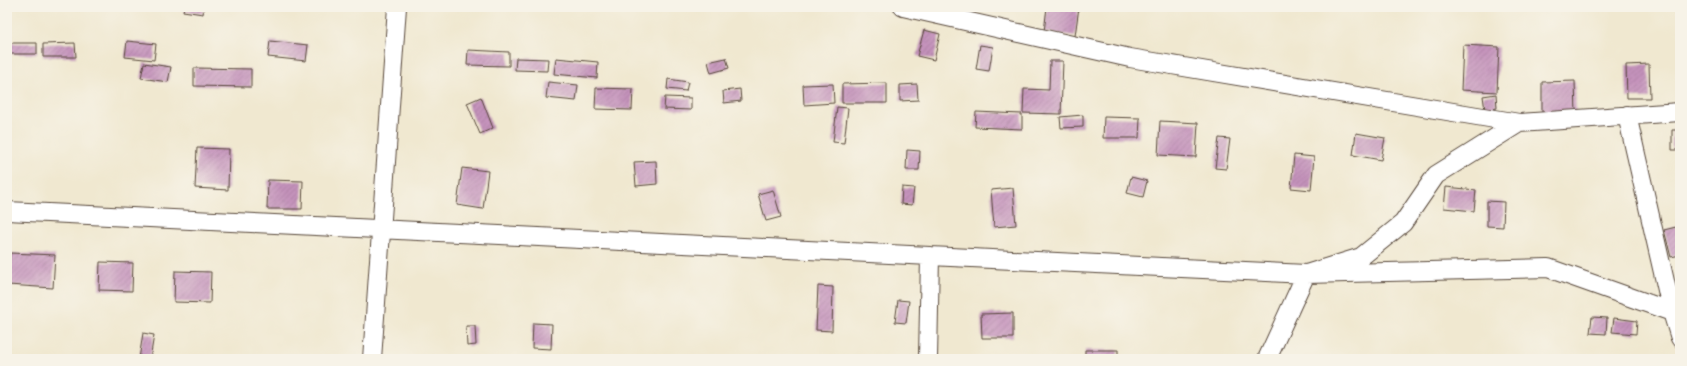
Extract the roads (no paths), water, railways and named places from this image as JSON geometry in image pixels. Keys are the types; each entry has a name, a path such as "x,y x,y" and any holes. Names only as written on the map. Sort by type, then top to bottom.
{"street":[{"path":"372,359 396,7"},
{"path":"904,7 1130,58 1519,123 1680,112"},
{"path":"1627,116 1672,312 1680,338"},
{"path":"1268,359 1306,274 1361,257 1404,223 1436,175 1519,123"},
{"path":"7,211 1306,274 1548,268 1672,312"},
{"path":"928,359 930,256"}]}
